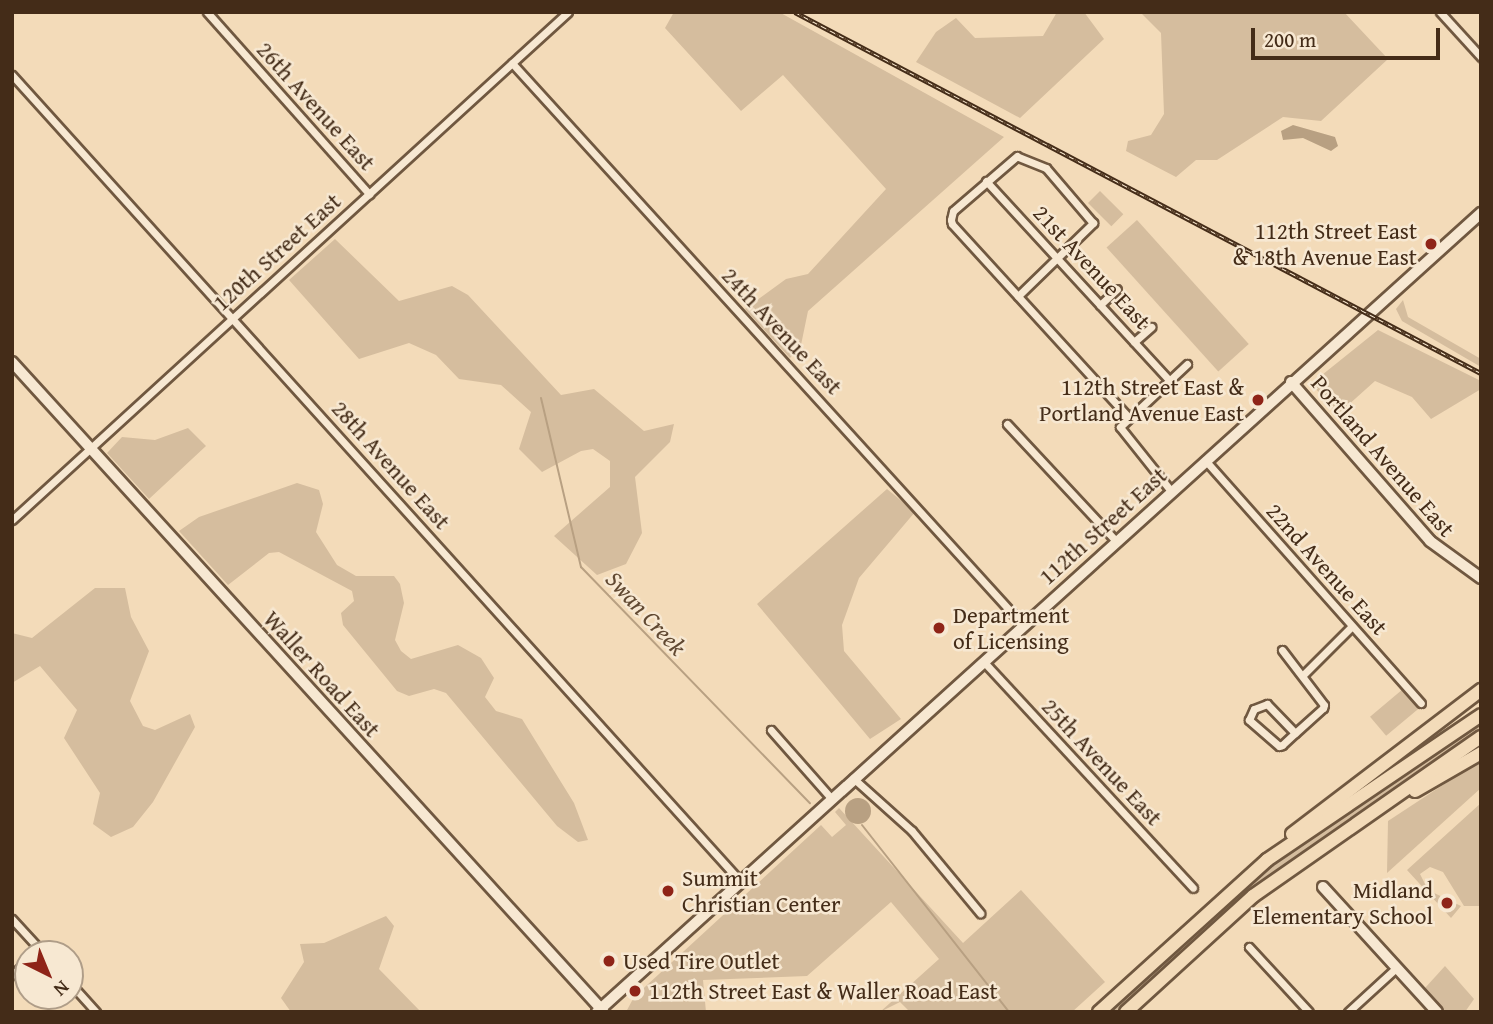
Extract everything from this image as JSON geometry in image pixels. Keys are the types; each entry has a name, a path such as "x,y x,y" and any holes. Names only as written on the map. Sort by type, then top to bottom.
{"highway":[{"path":"1099,1012 1270,850 1481,690"},
{"path":"1227,892 1481,715"},
{"path":"1126,1012 1237,909 1315,849 1481,737"},
{"path":"1315,849 1481,753"}],"main road":[{"name":"112th Street East","path":"600,1011 853,778 1481,212"},
{"name":"Waller Road East","path":"12,362 600,1011"},
{"name":"Portland Avenue East","path":"1292,382 1430,541 1481,578"},
{"path":"1323,887 1437,1012"}],"street":[{"name":"26th Avenue East","path":"207,12 369,194"},
{"name":"120th Street East","path":"12,520 568,12"},
{"path":"1440,12 1481,57"},
{"name":"24th Avenue East","path":"512,64 1023,625"},
{"name":"28th Avenue East","path":"12,75 740,881"},
{"path":"1018,296 1059,260 1093,223 1046,168 1014,156 951,217 1018,296 1129,418"},
{"name":"21st Avenue East","path":"986,181 1169,380"},
{"path":"1100,305 1117,289"},
{"path":"1135,342 1151,327"},
{"path":"1171,491 1120,429 1187,364"},
{"path":"1007,424 1116,541"},
{"name":"22nd Avenue East","path":"1205,460 1421,703"},
{"path":"1303,675 1352,626"},
{"path":"1282,650 1303,675 1323,708 1295,733 1274,746 1251,722 1254,709 1267,704 1295,733"},
{"name":"25th Avenue East","path":"983,661 1193,888"},
{"path":"771,730 831,798"},
{"path":"853,778 912,831 980,913"},
{"path":"12,919 30,940"},
{"path":"1249,947 1309,1012"},
{"path":"1348,1012 1396,968"},
{"path":"84,999 96,1012"}],"shaded area":[{"path":"674,12 779,12 1004,137 808,311 801,345 790,358 745,309 786,279 808,274 886,189 783,75 741,111 665,28"},
{"path":"1057,12 1084,12 1104,39 1020,118 916,62 936,32 956,18 975,38 1043,36"},
{"path":"1140,12 1344,12 1388,59 1321,121 1283,117 1217,160 1196,160 1176,177 1126,151 1128,141 1151,135 1164,114 1161,33"},
{"path":"1293,125 1335,137 1338,146 1331,151 1303,138 1283,140 1281,131"},
{"path":"1100,191 1123,214 1111,226 1088,203"},
{"path":"1137,220 1249,344 1218,372 1107,247"},
{"path":"335,239 399,301 452,286 468,295 561,395 594,389 644,431 674,424 670,442 635,477 642,533 626,564 597,575 554,536 610,487 610,461 593,449 581,451 542,472 519,449 531,412 501,385 459,379 436,355 409,343 359,359 289,280"},
{"path":"1403,300 1408,317 1481,359 1481,367 1402,321 1396,309"},
{"path":"1378,330 1481,381 1481,389 1431,419 1412,397 1375,381 1337,415 1316,389 1317,379"},
{"path":"188,428 206,446 149,499 107,453 122,437 155,440"},
{"path":"297,483 319,490 323,504 316,532 337,565 356,576 394,576 400,584 404,603 395,640 401,651 411,659 458,645 481,658 494,678 485,697 496,711 522,719 574,803 588,840 578,842 557,826 446,693 434,689 409,696 397,691 343,625 341,613 354,601 352,591 279,552 269,553 228,585 179,531 199,517"},
{"path":"887,489 915,512 859,578 842,625 844,651 901,719 870,739 757,604"},
{"path":"95,588 125,588 131,617 149,651 130,701 143,726 155,730 190,714 195,727 153,802 133,827 111,837 93,824 100,793 64,738 77,710 40,666 12,683 12,633 32,638"},
{"path":"1403,689 1419,708 1386,736 1370,717"},
{"path":"1481,721 1481,731 1269,876 1118,1012 1107,1012 1256,877"},
{"path":"1481,760 1481,788 1387,873 1388,821"},
{"path":"858,798 867,802 871,811 867,820 858,824 849,820 845,811 849,802"},
{"path":"1481,803 1481,906 1464,906 1443,872 1430,867 1420,874 1428,890 1461,906 1451,918 1407,870"},
{"path":"839,808 963,943 1021,890 1105,982 1072,1012 910,1012 900,1002 880,1012 939,959 891,902 807,976 703,980 706,1012 626,1012 634,997 821,825 832,837 846,825 835,812"},
{"path":"386,916 394,926 379,969 421,1012 291,1012 281,998 304,962 300,944 324,943"},
{"path":"1445,966 1474,999 1465,1012 1446,1012 1425,988"}],"waterway":[{"name":"Swan Creek","path":"541,398 581,567 810,803"},
{"name":"Swan Creek","path":"862,825 1009,1012"}],"railway":[{"path":"795,12 1481,373"}],"place":[{"name":"112th Street East & 18th Avenue East","path":"1431,244"},
{"name":"112th Street East & Portland Avenue East","path":"1258,400"},
{"name":"Department of Licensing","path":"939,628"},
{"name":"Summit Christian Center","path":"668,891"},
{"name":"Midland Elementary School","path":"1447,903"},
{"name":"Used Tire Outlet","path":"609,961"},
{"name":"112th Street East & Waller Road East","path":"635,991"}]}
